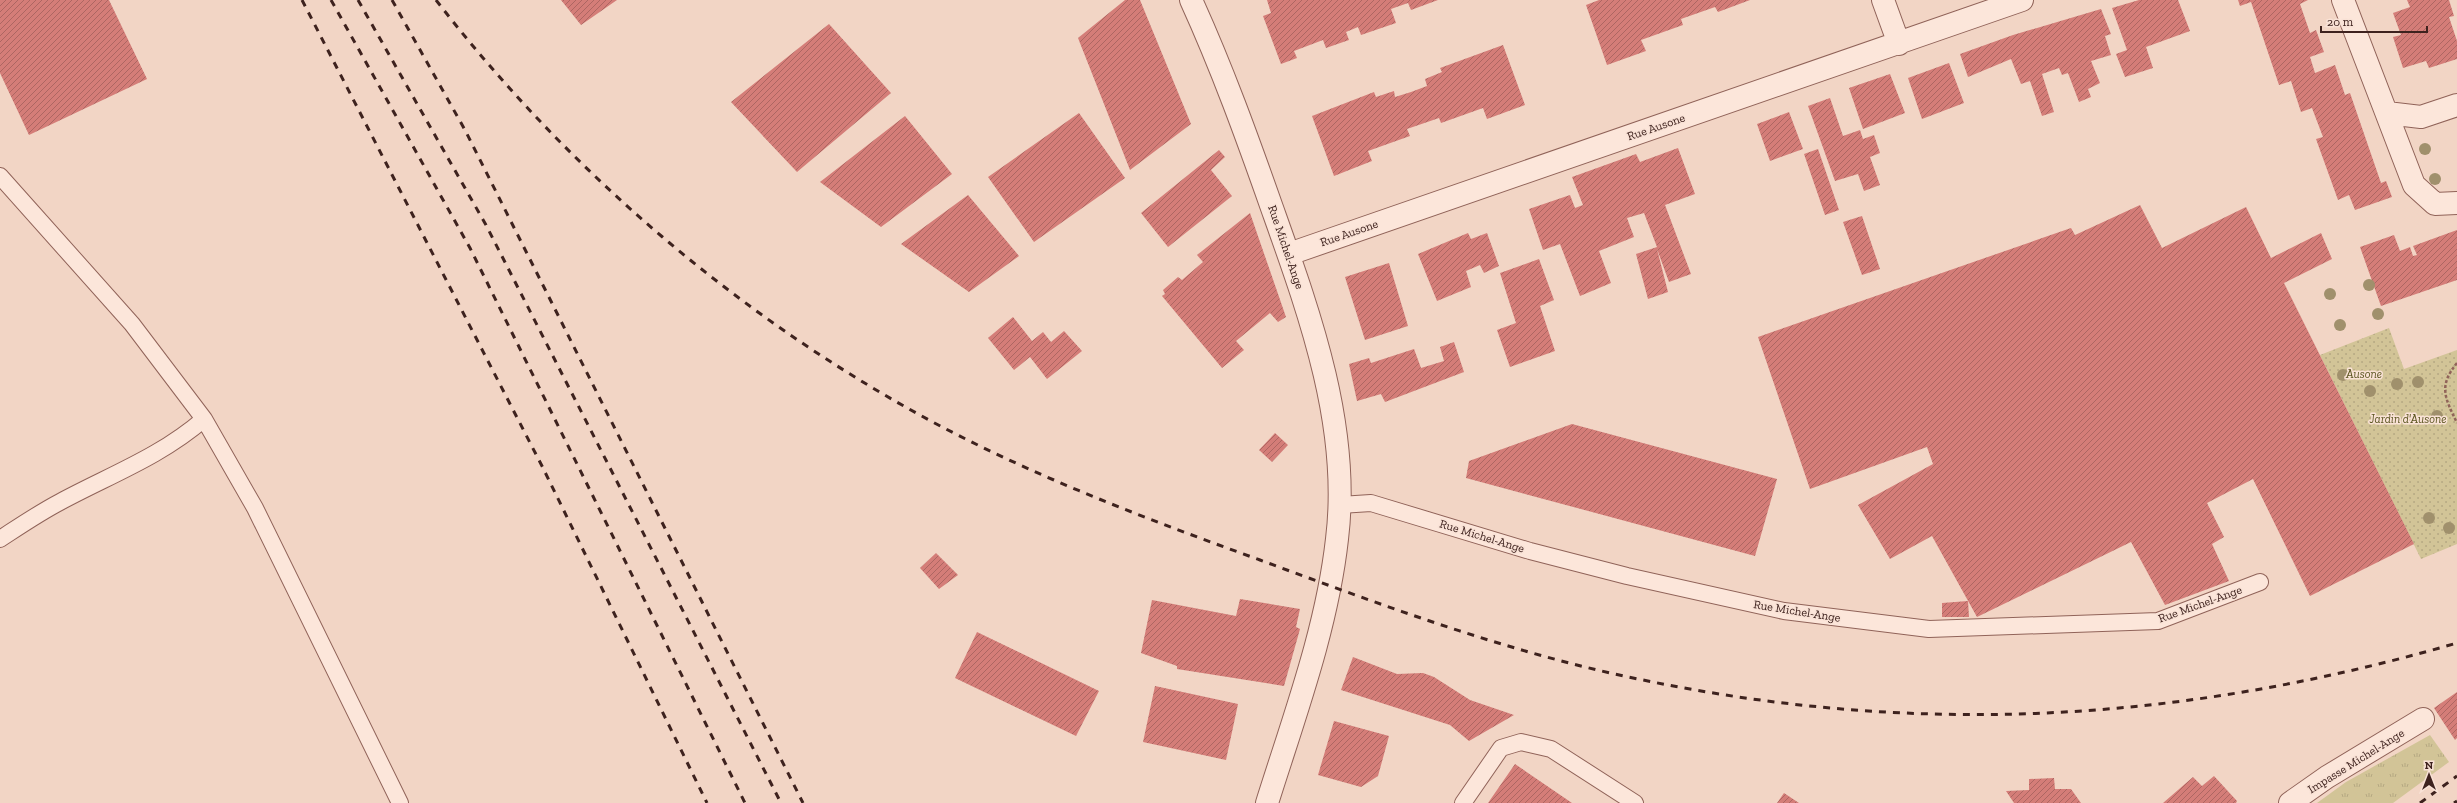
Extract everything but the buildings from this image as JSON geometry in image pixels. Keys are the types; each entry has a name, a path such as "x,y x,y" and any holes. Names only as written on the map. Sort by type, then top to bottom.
{"street":[{"name":"Rue Michel-Ange","path":"1191,0 1238,111 1289,254 1322,356 1339,462 1340,505 1337,539 1327,603 1267,803"},
{"path":"1883,0 1899,44"},
{"name":"Rue Ausone","path":"1289,254 1899,44 2022,0"},
{"path":"2343,0 2414,186 2435,204 2457,203"},
{"path":"2387,113 2421,117 2457,105"},
{"name":"Impasse Michel-Ange","path":"2290,803 2327,778 2423,719"}],"lane":[{"path":"0,176 132,324 204,419 255,508 400,803"},
{"path":"0,539 60,503 159,453 183,438 204,419"},
{"name":"Rue Michel-Ange","path":"1340,505 1371,503 1530,551 1784,611 1929,629 2158,621 2260,582"},
{"path":"1463,803 1501,748 1521,742 1551,749 1635,803"}],"path":[{"path":"2457,363 2447,375 2445,389 2447,404 2457,423"}],"green space":[{"name":"Jardin d'Ausone","path":"2389,328 2404,369 2457,350 2457,544 2421,559 2320,355"},
{"path":"2430,735 2449,762 2393,803 2317,803 2346,782"}],"railway":[{"path":"302,0 542,466 707,803"},
{"path":"331,0 470,248 745,803"},
{"path":"358,0 486,225 781,803"},
{"path":"392,0 465,130 803,803"},
{"path":"436,0 487,63 542,123 600,181 661,236 724,287 790,335 859,379 929,420 969,441 1051,479 1176,529 1350,593 1485,639 1531,653 1624,676 1730,696 1835,708 1939,714 2042,713 2146,705 2249,691 2353,670 2457,643"},
{"path":"2420,803 2457,776"}],"park label":[{"name":"Ausone","path":"2364,374"}]}
